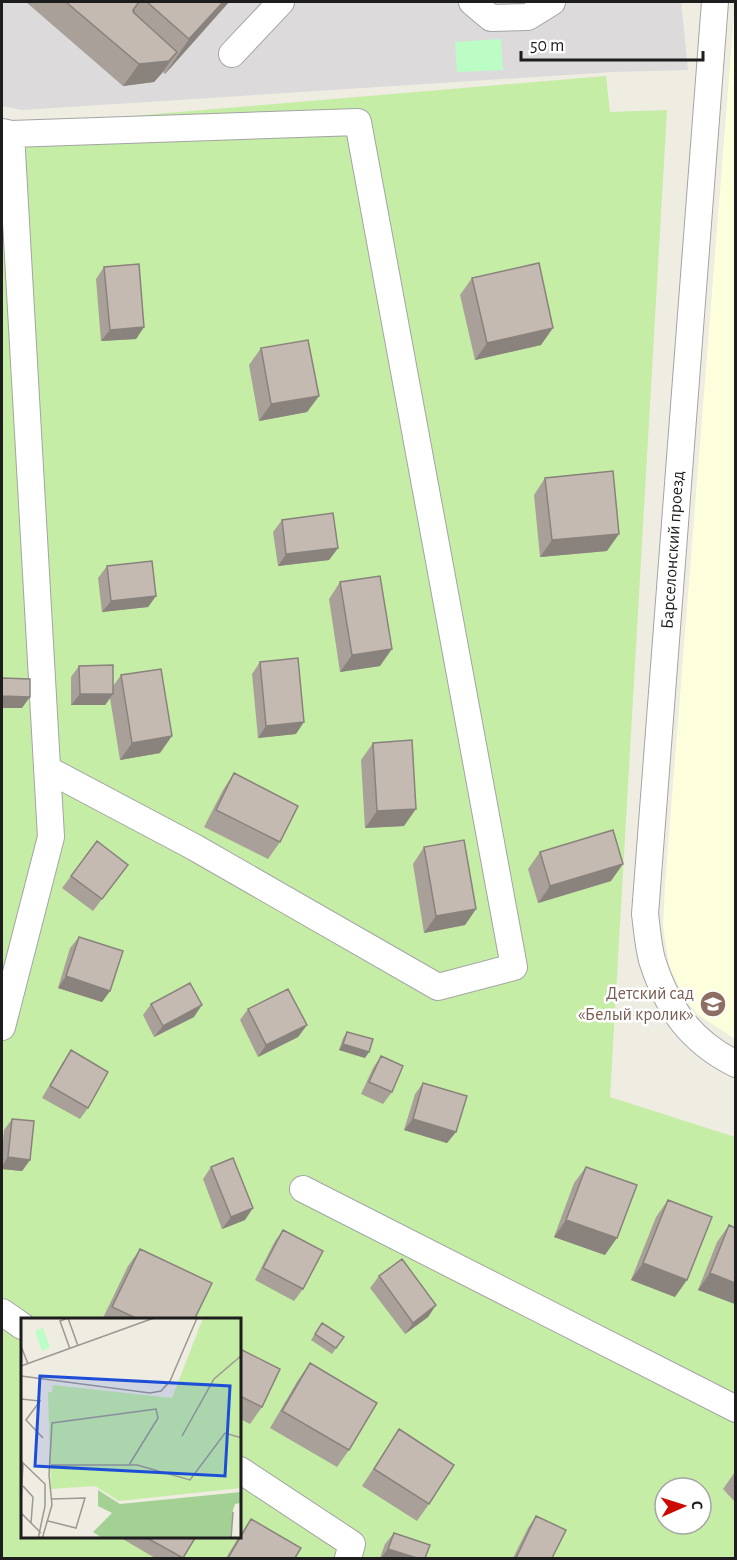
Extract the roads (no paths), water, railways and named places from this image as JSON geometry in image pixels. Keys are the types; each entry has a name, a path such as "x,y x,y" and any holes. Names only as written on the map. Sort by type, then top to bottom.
{"street":[{"path":"232,54 281,2"},
{"path":"472,2 491,18 528,17 552,2"},
{"name":"Барселонский проезд","path":"715,2 645,914 651,958 667,1000 690,1032 719,1056 735,1064"},
{"path":"2,1027 51,837 6,133 358,122 514,967 438,987 194,847 47,770"},
{"path":"303,1189 735,1409"},
{"path":"2,1312 21,1325"},
{"path":"242,1471 351,1544 348,1558"}],"place":[{"name":"Детский сад «Белый кролик»","path":"713,1004"}]}
